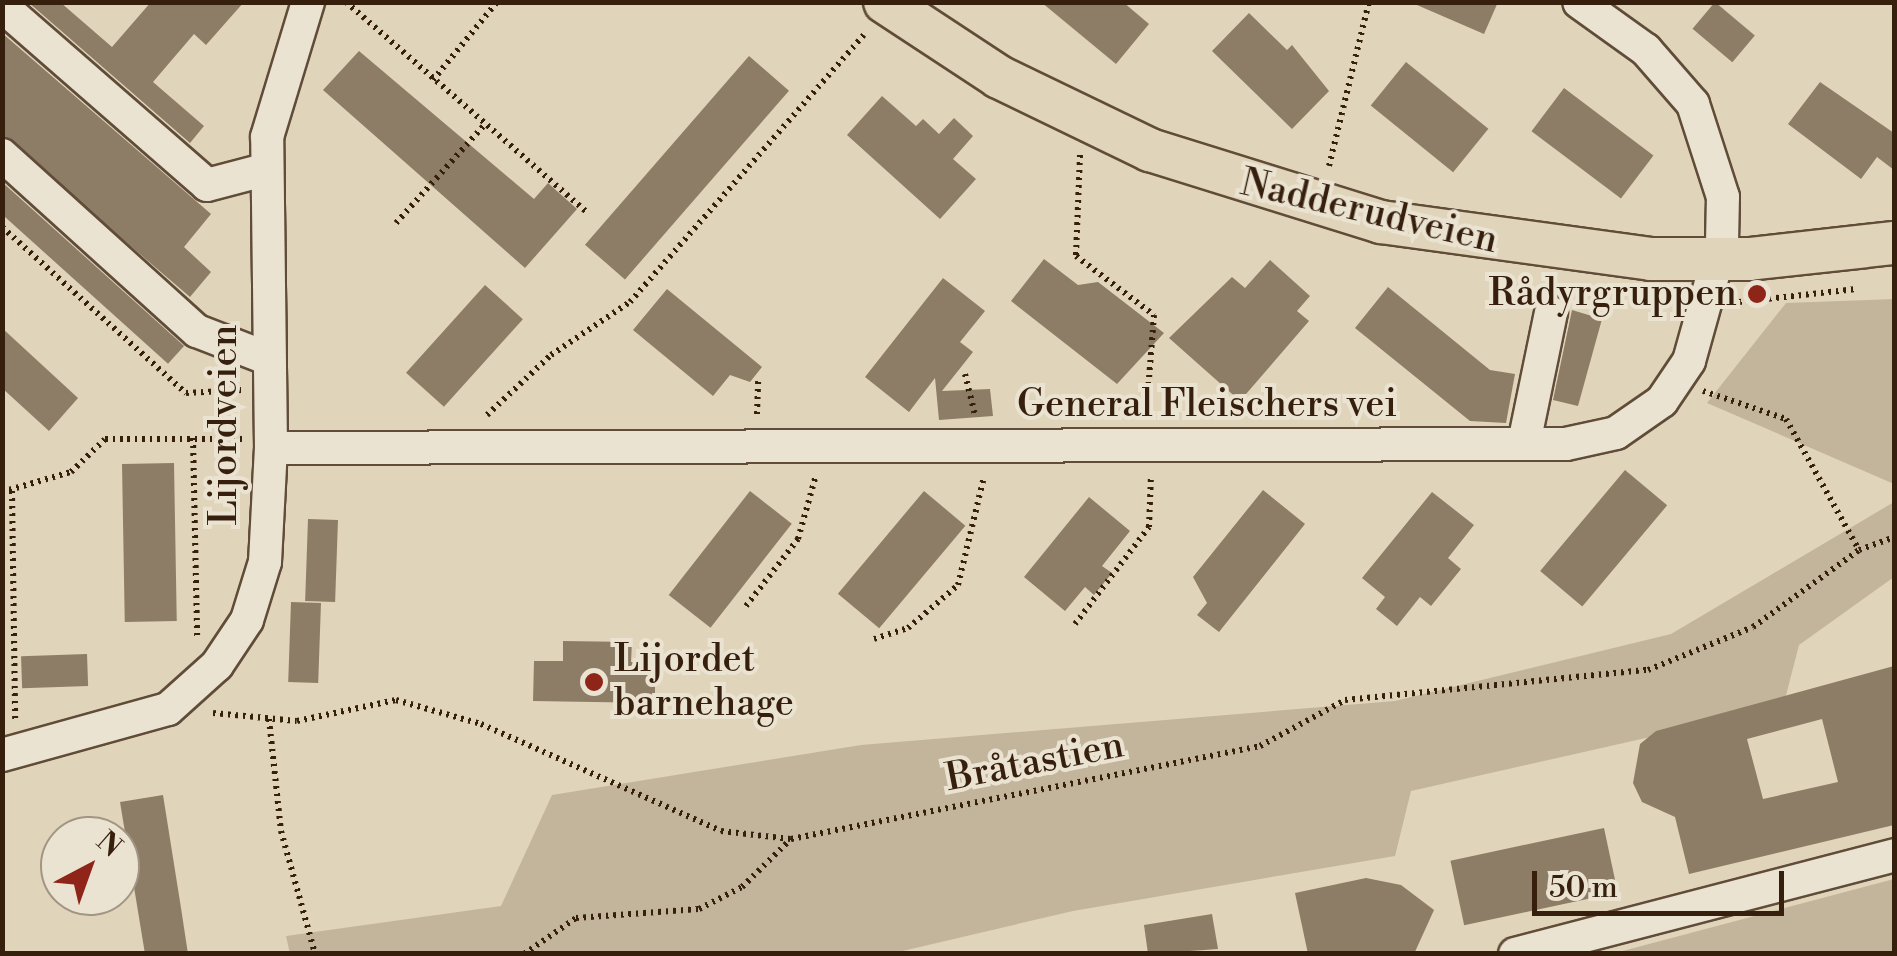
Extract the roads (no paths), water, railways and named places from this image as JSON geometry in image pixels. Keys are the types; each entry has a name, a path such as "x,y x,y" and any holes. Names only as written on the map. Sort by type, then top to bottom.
{"main road":[{"name":"Nadderudveien","path":"875,19 1040,99 1274,194 1493,244 1718,261 1894,242"}],"street":[{"name":"Lijordveien","path":"9,753 168,709 198,685 246,620 260,577 271,448 265,373 264,170 282,65 308,2"},
{"name":"General Fleischers vei","path":"271,448 820,449 1524,442 1616,433 1649,414 1680,378 1718,261 1720,183 1693,104 1646,50 1579,2"},
{"path":"2,6 207,186 264,170"},
{"path":"2,155 197,331 265,373"},
{"path":"1524,442 1550,313"},
{"path":"1514,954 1894,855"}],"place":[{"name":"Rådyrgruppen","path":"1757,294"},
{"name":"Lijordet barnehage","path":"594,682"}]}
